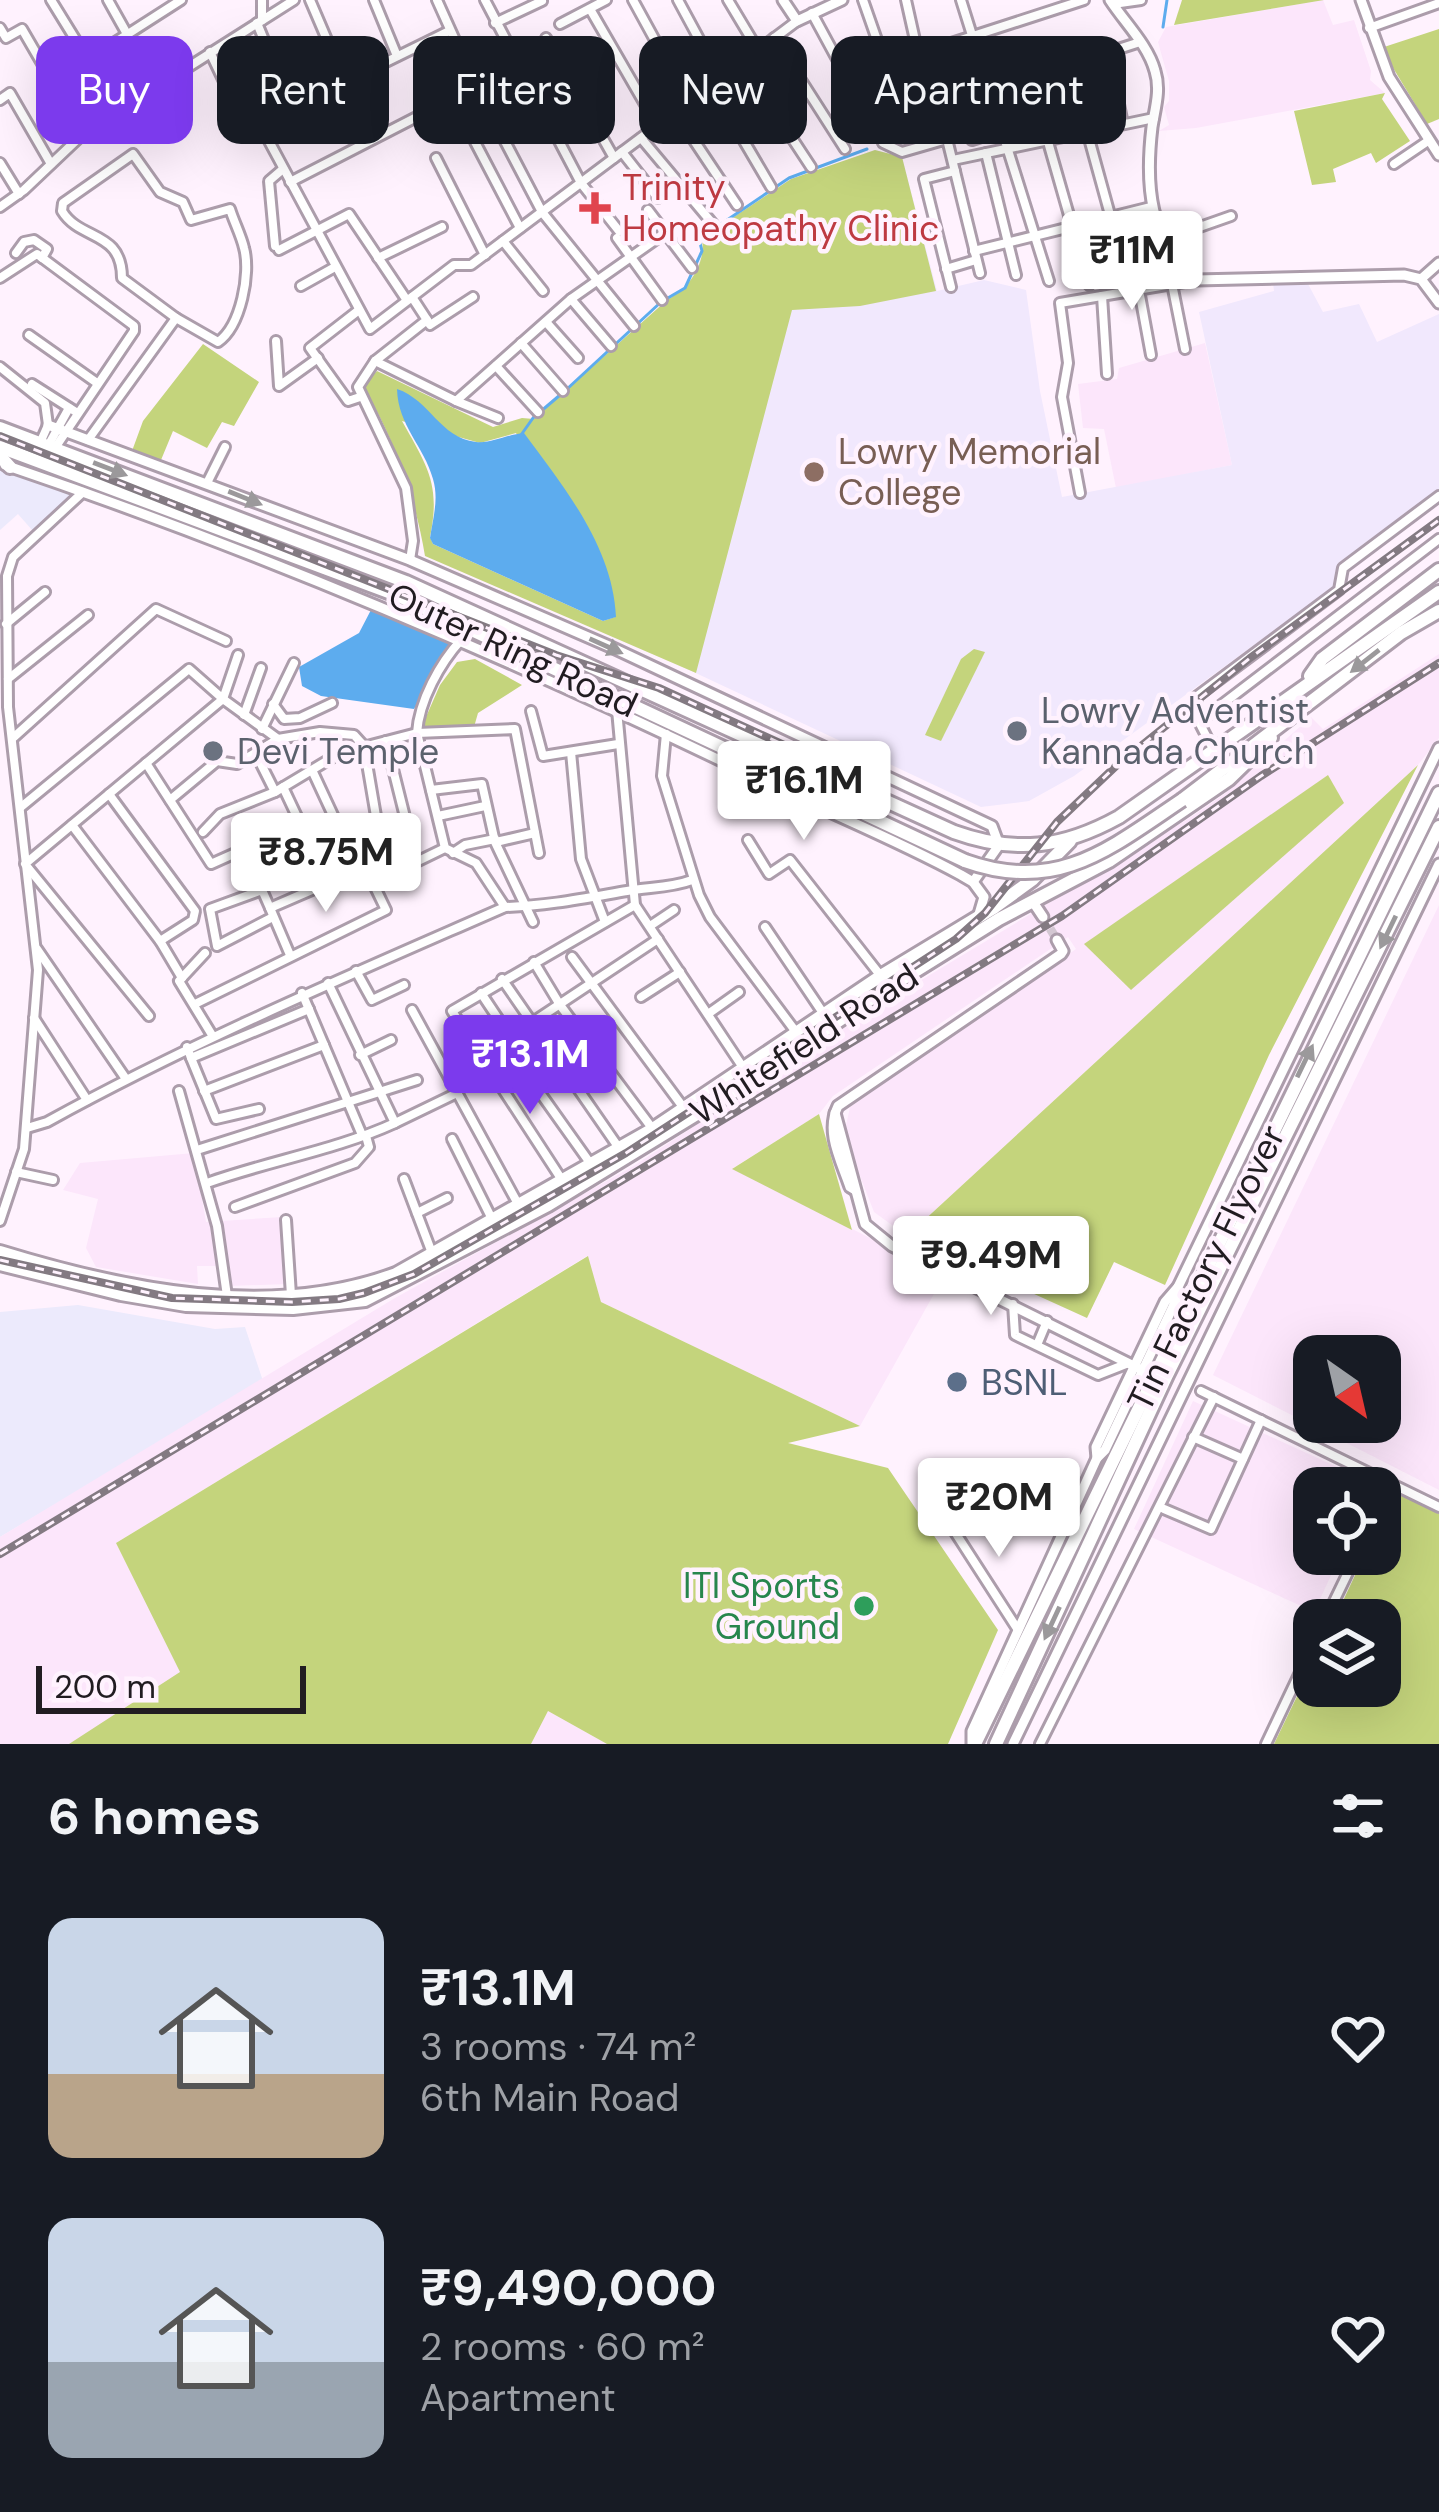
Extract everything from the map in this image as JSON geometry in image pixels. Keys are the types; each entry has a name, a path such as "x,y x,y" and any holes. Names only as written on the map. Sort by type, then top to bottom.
{"main road":[{"name":"Outer Ring Road","path":"0,428 406,581 954,832 1025,848 1070,841 1119,817 1439,592"},
{"name":"Outer Ring Road","path":"0,447 399,596 992,871 1041,873 1098,855 1182,800 1401,633 1439,610"},
{"name":"Outer Ring Road","path":"1306,682 1322,659 1439,570"},
{"name":"Whitefield Road","path":"0,1264 186,1305 328,1306 365,1300 623,1154 909,974 1171,822 1229,779 1293,716"},
{"name":"Tin Factory Flyover","path":"974,1744 1439,793"},
{"name":"Tin Factory Flyover","path":"1003,1743 1167,1375 1439,827"},
{"name":"Whitefield Road","path":"0,1252 123,1283 226,1296 358,1288 436,1260 563,1182 623,1154 796,1032 1032,880 1070,841"}],"street":[{"path":"51,0 73,36"},
{"path":"108,0 128,34"},
{"path":"262,0 265,36"},
{"path":"193,63 294,0"},
{"path":"310,0 325,36"},
{"path":"374,0 398,56"},
{"path":"436,0 451,36"},
{"path":"485,0 581,183 662,300"},
{"path":"560,24 606,0"},
{"path":"633,0 653,36"},
{"path":"678,0 698,36"},
{"path":"728,0 750,36"},
{"path":"783,0 797,21"},
{"path":"777,36 817,7 842,0"},
{"path":"863,0 876,36"},
{"path":"906,0 914,36"},
{"path":"962,0 972,36"},
{"path":"979,36 1084,0"},
{"path":"1112,2 1142,0"},
{"path":"1360,0 1390,77 1439,155"},
{"path":"125,36 177,1"},
{"path":"495,23 542,1"},
{"path":"1112,2 1156,72 1159,95 1148,161 1151,207 1167,250 1196,280"},
{"path":"1369,28 1439,3"},
{"path":"817,7 831,38"},
{"path":"590,9 639,94"},
{"path":"0,28 6,38 22,29 36,53"},
{"path":"389,60 449,31"},
{"path":"1126,51 1143,46"},
{"path":"210,52 217,66"},
{"path":"807,90 845,149"},
{"path":"0,100 10,93 51,164"},
{"path":"1126,123 1154,118"},
{"path":"290,182 413,119"},
{"path":"270,144 370,329 454,265 471,265 639,139"},
{"path":"1394,164 1428,141"},
{"path":"0,208 72,144"},
{"path":"476,144 520,228"},
{"path":"505,144 542,212 634,326"},
{"path":"611,144 658,198"},
{"path":"646,144 712,224"},
{"path":"696,144 737,205"},
{"path":"746,144 771,187"},
{"path":"796,144 811,167"},
{"path":"885,144 902,152 930,144"},
{"path":"948,144 980,273"},
{"path":"1008,144 1049,280"},
{"path":"953,160 1028,144"},
{"path":"1049,144 1089,285"},
{"path":"1090,144 1150,356"},
{"path":"986,153 1016,275"},
{"path":"133,154 160,192 183,202 191,220 230,209 246,253 240,306 226,337 218,341 176,319 122,278 122,263 100,234 74,227 62,211 63,203 133,154"},
{"path":"436,158 485,255"},
{"path":"0,163 19,194"},
{"path":"283,169 268,186 277,248 349,214 430,325 473,297"},
{"path":"951,287 924,179 955,171"},
{"path":"946,269 1008,242 1151,207"},
{"path":"648,210 692,268"},
{"path":"1179,264 1194,229 1231,216"},
{"path":"378,258 442,227"},
{"path":"456,401 571,299 665,233"},
{"path":"16,253 24,242 34,240 47,249 42,257"},
{"path":"503,241 543,291"},
{"path":"0,278 31,255 42,257 133,323 134,332 56,428 48,445"},
{"path":"1080,493 1062,397 1068,363 1060,303 1196,280 1382,274 1421,278 1439,263"},
{"path":"301,286 335,267"},
{"path":"1421,278 1439,303"},
{"path":"1172,284 1185,349"},
{"path":"1102,296 1107,374"},
{"path":"571,299 611,346"},
{"path":"359,310 310,348 348,401 360,397"},
{"path":"87,441 176,319"},
{"path":"410,560 413,541 406,488 358,387 375,361 427,320"},
{"path":"546,322 578,358"},
{"path":"29,335 97,383"},
{"path":"276,341 279,386 318,358"},
{"path":"521,343 563,391"},
{"path":"375,361 498,418"},
{"path":"0,363 73,410"},
{"path":"0,363 45,403 56,428 410,560 611,647 992,826 999,844 973,882"},
{"path":"496,366 538,412"},
{"path":"48,445 56,428"},
{"path":"207,483 225,447"},
{"path":"3,462 85,490 461,640 617,710 973,882 985,904 974,920"},
{"path":"0,1221 26,1128 36,948 14,737 4,708 7,576 13,557 85,490"},
{"path":"1214,752 1199,722 1196,697 1339,590 1343,568 1439,496"},
{"path":"1199,722 1439,539"},
{"path":"6,624 45,592"},
{"path":"14,737 156,609 226,640"},
{"path":"8,680 88,616"},
{"path":"461,640 436,678 418,719 417,733 449,851 476,863 505,907"},
{"path":"26,864 223,699 238,655"},
{"path":"262,729 294,663"},
{"path":"244,715 261,668"},
{"path":"20,808 189,669 278,739"},
{"path":"272,703 284,719 301,718 332,703"},
{"path":"617,710 635,905 745,1070"},
{"path":"531,711 543,755 618,744"},
{"path":"203,832 220,814 279,789 340,753 417,733 515,729 539,853"},
{"path":"170,800 217,761 237,764 278,739 320,732 354,735 364,746 377,822"},
{"path":"667,734 662,776 692,880 706,912 796,1032"},
{"path":"386,741 406,820 399,841 411,864"},
{"path":"974,1744 972,1732 1097,1458 1096,1448 1439,748"},
{"path":"572,752 578,843 605,922"},
{"path":"256,755 308,840"},
{"path":"146,763 211,864 301,824"},
{"path":"312,770 356,871"},
{"path":"431,790 482,784 495,840 532,922"},
{"path":"109,794 195,910 193,920 160,941"},
{"path":"438,816 485,806"},
{"path":"72,825 160,941 182,978"},
{"path":"285,851 338,826"},
{"path":"373,883 465,845 536,833"},
{"path":"748,840 769,874 790,860 881,976"},
{"path":"26,864 149,1016"},
{"path":"1003,1743 1439,864"},
{"path":"195,1004 386,910 364,867 272,912 217,946 210,908 262,890 272,912 290,955"},
{"path":"26,1128 47,1122 187,1047 302,993 505,907 525,909 673,887 692,880"},
{"path":"1034,902 1042,917"},
{"path":"563,1182 452,1011 635,905"},
{"path":"649,926 674,910"},
{"path":"765,927 824,1015"},
{"path":"480,1057 658,939"},
{"path":"872,1082 880,1081 1061,954 1059,940 1056,953 840,1103 835,1113 865,1224 892,1246 1134,1367"},
{"path":"36,948 126,1079"},
{"path":"205,953 179,981 212,1035"},
{"path":"572,957 684,1108"},
{"path":"534,962 560,1005 653,1129"},
{"path":"356,971 372,1000 404,986"},
{"path":"640,997 680,972"},
{"path":"502,980 623,1154"},
{"path":"328,983 395,1123"},
{"path":"708,1014 739,992"},
{"path":"236,1207 355,1163 369,1147 302,993"},
{"path":"481,993 592,1166"},
{"path":"191,1058 309,1010"},
{"path":"412,1010 520,1207"},
{"path":"34,1017 87,1100"},
{"path":"359,1055 391,1040"},
{"path":"204,1090 324,1045"},
{"path":"187,1047 217,1119 259,1109"},
{"path":"197,1150 417,1080"},
{"path":"178,1091 207,1183 224,1258 226,1296"},
{"path":"207,1183 364,1136 455,1094"},
{"path":"452,1138 494,1222"},
{"path":"16,1172 52,1180"},
{"path":"404,1178 436,1260"},
{"path":"417,1213 446,1198"},
{"path":"286,1220 292,1295"},
{"path":"1013,1304 1015,1335 1098,1375 1134,1367"},
{"path":"1036,1345 1047,1321"},
{"path":"1201,1391 1357,1467"},
{"path":"1040,1744 1214,1397"},
{"path":"1164,1509 1210,1529 1262,1420"},
{"path":"1193,1437 1243,1459"},
{"path":"1401,1489 1439,1508"},
{"path":"942,1512 1018,1631"},
{"path":"1266,1744 1293,1687"}],"shaded area":[{"path":"1323,0 1333,25 1354,20 1370,80 1385,93 1159,131 1169,125 1164,107 1169,101 1169,81 1158,42 1166,27"},
{"name":"Lowry Memorial College","path":"875,150 902,157 937,291 984,280 1026,290 1062,497 1232,465 1199,312 1274,291 1273,283 1308,284 1323,312 1359,304 1377,342 1439,314 1439,493 1339,567 1334,587 1074,776 1029,801 981,807 636,645 534,420 667,300 686,289 704,252 702,238 787,181"},
{"path":"1205,343 1232,465 1116,488 1104,429 1083,428 1078,384 1117,379 1119,368"},
{"path":"0,469 75,493 33,531 18,514 0,530"},
{"path":"1439,654 1439,738 1418,765 907,1236 874,1212 844,1135 850,1107 1076,949 1068,937 833,1096 819,1114 733,1168 944,1276 860,1426 601,1302 587,1256 116,1543 217,1744 0,1744 0,1537 395,1298 632,1167 870,1011 1188,819 1223,795 1311,717 1323,729"},
{"path":"1439,905 1439,1490 1347,1443 1401,1443 1401,1335 1293,1335 1293,1416 1213,1375"},
{"path":"194,1153 206,1222 282,1217 288,1284 228,1286 225,1266 197,1266 198,1284 96,1267 86,1248 98,1199 63,1190 80,1163"},
{"path":"78,1305 215,1329 245,1327 263,1381 0,1537 0,1312"},
{"path":"1193,1401 1337,1467 1293,1467 1293,1575 1331,1575 1320,1599 1293,1602 1134,1529"},
{"path":"548,1711 607,1744 531,1744"}],"green space":[{"path":"1182,0 1324,0 1174,25"},
{"path":"1439,29 1439,119 1427,124 1381,48"},
{"path":"1385,93 1382,99 1410,141 1376,163 1371,153 1333,169 1336,182 1312,185 1294,111"},
{"path":"875,150 902,157 936,291 860,306 792,310 696,673 425,556 402,468 363,386 377,371 493,427 534,419 689,282 701,257 702,238 791,179","holes":["402,421 480,443 516,433 615,617 603,621 433,544 430,476"]},
{"path":"203,344 259,382 234,426 222,422 207,448 173,431 161,460 132,451 143,421"},
{"path":"974,649 985,652 941,741 925,735 961,659"},
{"path":"475,659 522,685 478,713 474,727 422,726 440,685 457,662"},
{"path":"1418,765 1269,1055 1165,1285 1114,1262 1087,1318 907,1236"},
{"path":"1328,775 1344,803 1131,990 1084,944"},
{"path":"819,1114 852,1230 732,1169"},
{"path":"588,1256 601,1302 860,1426 788,1443 888,1468 998,1630 948,1744 607,1744 548,1711 531,1744 69,1744 180,1672 116,1543"},
{"path":"1401,1495 1439,1514 1439,1744 1274,1744 1293,1705 1401,1707 1401,1599 1344,1599 1355,1575 1401,1575"}],"water":[{"path":"397,389 464,439 482,442 524,433 570,496 596,542 613,591 616,617 603,621 433,544 433,479 406,425"},
{"path":"372,608 453,642 414,709 321,696 302,686 299,667 359,633"}],"waterway":[{"path":"1163,27 1167,0"},
{"path":"567,389 661,302 685,288 702,251 699,239 789,178 867,149"},
{"path":"521,435 560,395"}],"tunnel":[{"path":"1043,917 1057,940"}],"railway":[{"path":"0,436 556,655 659,688 883,790"},
{"path":"0,1260 172,1298 339,1299 414,1274 626,1153 956,939 985,913 1057,822 1116,766 1250,658 1439,520"},
{"path":"0,1554 1062,916 1261,776 1439,663"}],"place":[{"name":"Trinity Homeopathy Clinic","path":"595,208"},
{"name":"Lowry Memorial College","path":"814,472"},
{"name":"Lowry Adventist Kannada Church","path":"1017,731"},
{"name":"Devi Temple","path":"213,751"},
{"name":"BSNL","path":"957,1382"},
{"name":"ITI Sports Ground","path":"864,1606"}]}
